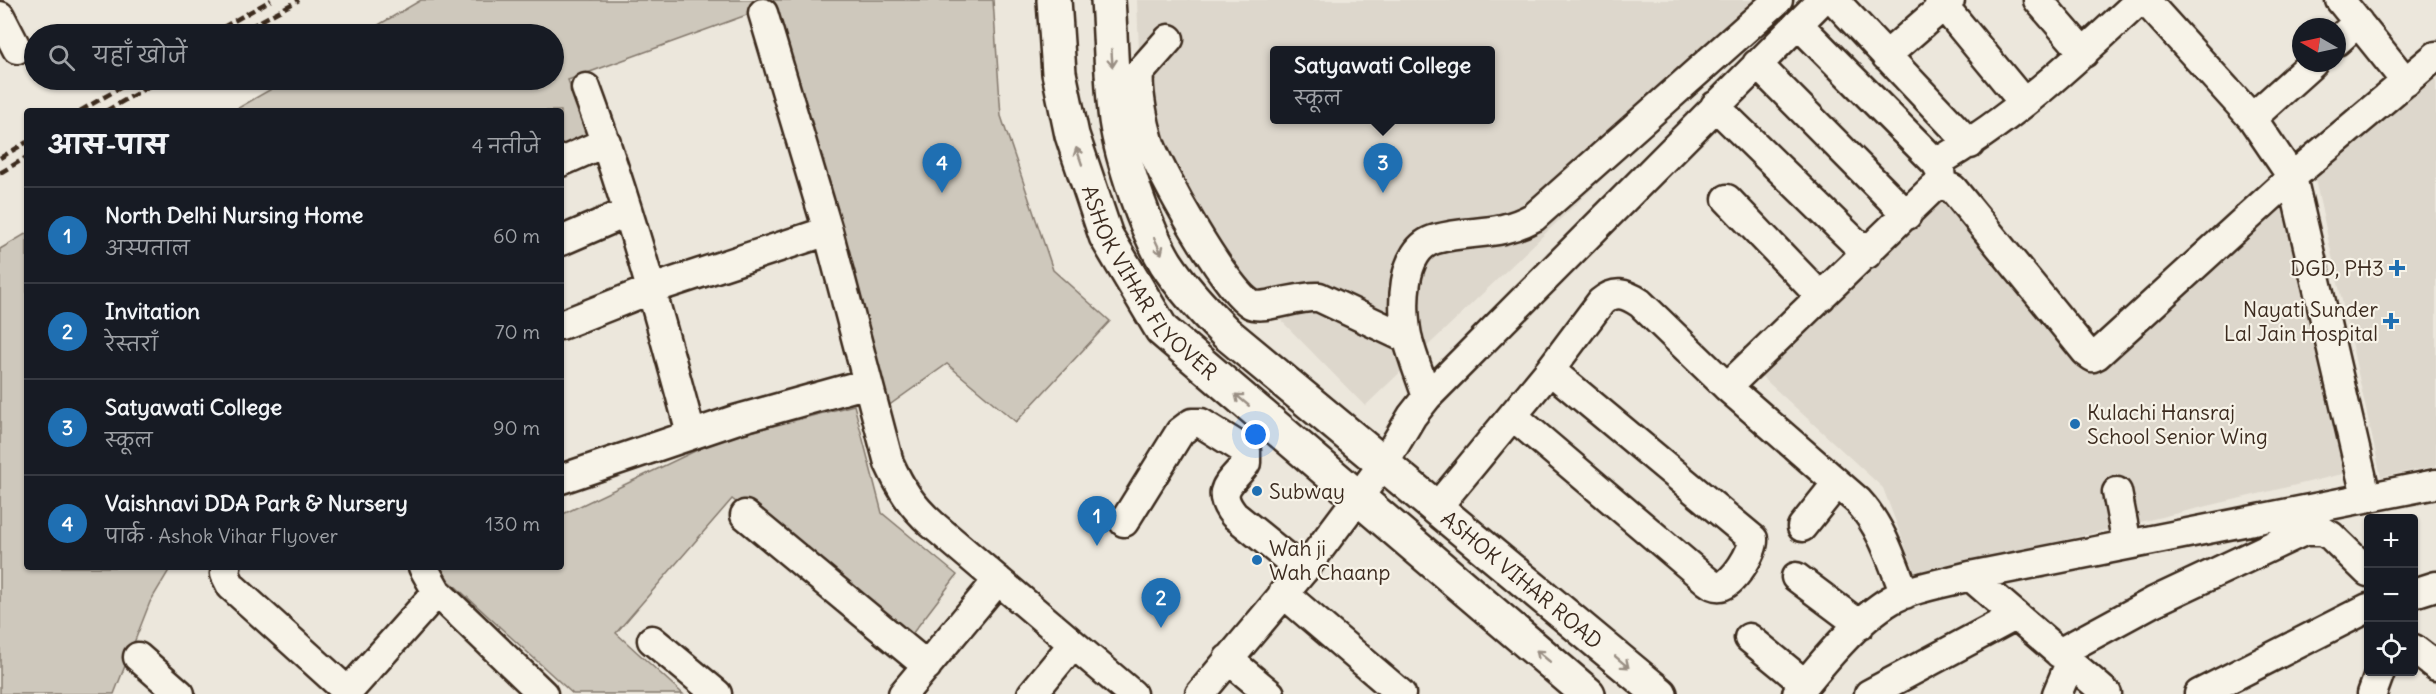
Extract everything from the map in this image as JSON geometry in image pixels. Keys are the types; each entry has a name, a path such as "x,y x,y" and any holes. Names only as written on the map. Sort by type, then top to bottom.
{"main road":[{"name":"ASHOK VIHAR FLYOVER","path":"1054,0 1059,72 1072,135 1106,236 1152,315 1167,335 1358,499"},
{"name":"ASHOK VIHAR FLYOVER","path":"1108,0 1116,119 1121,143 1146,220 1166,261 1203,310 1226,333 1384,463"},
{"name":"ASHOK VIHAR ROAD","path":"1384,463 1660,694"},
{"path":"1358,499 1588,694"}],"street":[{"path":"1428,397 1408,339 1405,311 1405,286 1413,257 1419,248 1437,238 1503,230 1534,217 1778,0"},
{"path":"1200,694 1303,571 1384,463 1412,416 1428,397 1822,0"},
{"path":"1834,0 1970,144"},
{"path":"2038,0 2084,53"},
{"path":"1727,387 1907,215 1933,188 1938,174 1970,144 2084,53 2140,0"},
{"path":"2145,0 2252,118 2270,140 2292,177 2366,496"},
{"path":"2340,0 2406,82"},
{"path":"1886,56 1944,2 2024,103"},
{"path":"763,13 828,231 889,463 912,506 1132,694"},
{"path":"0,16 17,49"},
{"path":"2346,33 2358,22"},
{"path":"1798,24 1953,189 2085,352 2093,357 2292,177 2436,56"},
{"path":"1169,39 1139,73 1149,140 1195,231 1233,285 1247,301 1255,305 1272,304 1307,296 1318,297 1408,339"},
{"path":"1758,64 1907,215"},
{"path":"2252,118 2303,72"},
{"path":"586,88 606,142 652,289 692,434"},
{"path":"1715,106 1867,254"},
{"path":"564,161 606,142"},
{"path":"1727,199 1821,297"},
{"path":"564,240 628,212"},
{"path":"564,324 652,289 828,231"},
{"path":"1437,507 1550,370 1601,302 1619,293 1640,303 1727,387 1872,516 1905,594"},
{"path":"1513,416 1707,581 1721,586 1729,582 1750,554 1754,546 1754,539 1550,370"},
{"path":"564,478 735,420 868,383"},
{"path":"1124,522 1180,432 1192,423 1201,423 1246,451 1246,463 1227,484 1226,505 1234,515 1303,571"},
{"path":"1802,527 1837,483"},
{"path":"1749,638 1801,689 1860,626 1890,600 1905,594 1970,576 2436,484"},
{"path":"2117,492 2127,544"},
{"path":"745,515 927,666"},
{"path":"2056,693 2064,658 2153,602 2304,531 2323,531 2364,568"},
{"path":"226,570 225,574 231,586 347,693 437,592"},
{"path":"425,570 437,592 532,691"},
{"path":"1970,576 2107,694"},
{"path":"1796,577 1860,626"},
{"path":"903,694 998,580"},
{"path":"2418,592 2436,586"},
{"path":"1283,593 1401,694"},
{"path":"2199,694 2364,611"},
{"path":"1869,694 2015,616"},
{"path":"652,640 717,694"},
{"path":"1032,694 1073,644"},
{"path":"2418,652 2436,666"},
{"path":"138,657 180,694"},
{"path":"1228,659 1270,694"},
{"path":"2372,694 2378,676"}],"shaded area":[{"path":"421,0 993,0 1001,116 1053,270 1110,321 1016,422 947,364 867,421 752,13 568,80 590,139 564,151 564,108 238,108 270,90 564,90 564,24 380,24"},
{"path":"1137,0 1789,0 1365,406 1209,247 1151,140 1139,51"},
{"name":"Nayati Sunder Lal Jain Hospital","path":"2436,68 2436,466 2381,477 2314,175"},
{"name":"Kulachi Hansraj School Senior Wing","path":"2289,192 2347,473 1916,575 1883,488 1759,374 1942,196 2093,369"},
{"path":"24,235 24,570 169,570 150,602 114,694 0,694 0,249"},
{"path":"854,405 882,513 957,575 909,638 732,499 616,633 683,694 573,694 443,575 440,570 564,570 564,514 716,441"}],"railway":[{"path":"229,24 271,0"},
{"path":"255,24 299,0"},
{"path":"85,108 117,90"},
{"path":"111,108 143,90"},
{"path":"0,158 24,144"},
{"path":"0,173 24,159"}],"place":[{"name":"Vaishnavi DDA Park & Nursery","path":"942,193"},
{"name":"Satyawati College","path":"1383,193"},
{"name":"DGD, PH3","path":"2397,268"},
{"name":"Nayati Sunder Lal Jain Hospital","path":"2391,321"},
{"name":"Kulachi Hansraj School Senior Wing","path":"2075,424"},
{"name":"Subway","path":"1257,491"},
{"name":"North Delhi Nursing Home","path":"1097,546"},
{"name":"Wah ji Wah Chaanp","path":"1257,560"},
{"name":"Invitation","path":"1161,628"}]}
